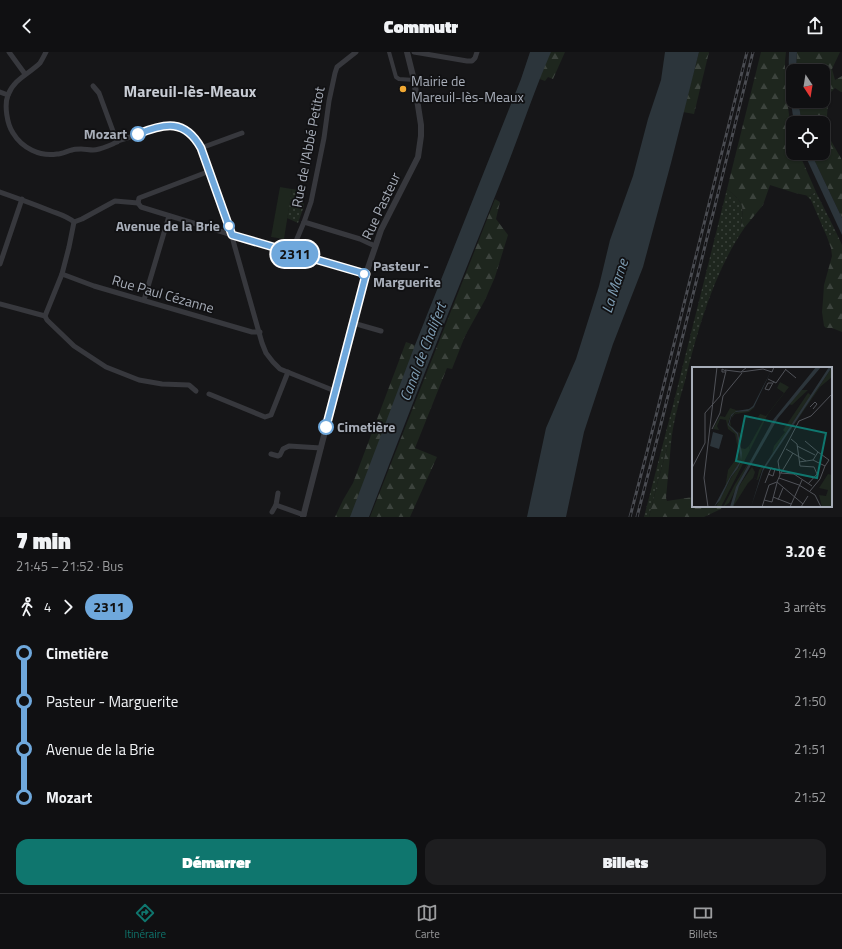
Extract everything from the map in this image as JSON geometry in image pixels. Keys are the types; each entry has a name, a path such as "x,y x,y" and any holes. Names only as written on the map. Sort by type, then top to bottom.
{"street":[{"path":"9,52 25,74"},
{"path":"46,52 41,61 14,84 8,95 7,116 11,130 18,140 23,145 37,152 52,155 70,150 93,150 110,146 117,142 170,125 190,133 197,140 210,171 232,235 266,353 272,362 280,369 335,391"},
{"name":"Rue de l'Abbé Petitot","path":"291,253 308,212 324,138 335,73 337,67 356,52"},
{"path":"389,52 396,77 399,79 414,80"},
{"path":"410,52 431,53 472,61 477,52"},
{"name":"Rue Pasteur","path":"303,516 366,274 380,230 418,157 421,125 410,52"},
{"path":"93,86 99,92 117,142"},
{"path":"0,92 8,95"},
{"path":"201,148 242,133"},
{"path":"138,203 139,198 210,171"},
{"path":"0,192 22,199 69,218 74,222"},
{"path":"0,264 22,199"},
{"path":"74,222 115,201 138,203 140,207 366,274"},
{"path":"144,300 169,216"},
{"path":"45,316 62,274 74,222"},
{"path":"304,222 360,239 375,246"},
{"name":"Rue Paul Cézanne","path":"62,274 94,286 252,332 260,332"},
{"path":"0,304 45,316 52,326 74,346 106,367 139,380 162,384 189,385 196,391"},
{"path":"353,323 381,331"},
{"path":"209,394 265,418 271,415 288,372"},
{"path":"271,454 278,456 283,449 289,446 321,448"},
{"path":"272,512 276,504 278,493"},
{"path":"276,504 303,516"}],"green space":[{"path":"549,52 565,52 553,79 548,77 545,81 537,78"},
{"path":"699,52 709,52 694,114 683,112"},
{"path":"761,52 786,52 786,108 788,108 789,116 786,116 786,160 802,160 816,192 809,196 770,185 763,205 745,227 741,226 742,204 727,189"},
{"path":"797,52 840,52 832,69 835,80 842,76 842,92 835,88 830,93 830,64 796,64"},
{"path":"799,108 828,108 827,116 801,116"},
{"path":"830,139 842,160 842,218 814,160 830,160"},
{"path":"280,187 292,189 284,239 271,237"},
{"path":"292,189 303,191 302,195 304,206 298,223 287,218"},
{"path":"727,189 742,204 741,226 745,227 724,263 708,301 678,404 671,444 668,445 649,517 644,517 674,401"},
{"path":"816,192 836,232 827,237 811,200 806,195 809,196"},
{"path":"495,199 500,202 496,219 508,235 495,277 485,300 465,336 452,369 447,368 415,448 437,457 410,517 370,517"},
{"path":"836,232 842,245 842,332 832,328 826,328 824,326 822,312 824,285 832,256 827,237"},
{"path":"406,342 417,346 352,517 335,517 353,483"},
{"path":"671,444 666,498 667,501 692,497 692,507 722,507 721,509 704,517 649,517 668,445"}],"water":[{"name":"Canal de Chalifert","path":"530,52 551,52 369,517 350,517 415,345 521,79"},
{"name":"La Marne","path":"665,52 699,52 643,267 613,344 584,432 566,517 527,517 546,428 576,359 599,286 610,240 633,176 648,119 661,80"},
{"path":"789,52 797,52 796,64 789,64"},
{"path":"792,108 799,108 801,116 793,116"},
{"path":"807,160 814,160 842,218 842,235"}],"railway":[{"path":"630,517 747,52"},
{"path":"637,517 753,52"}],"bus line":[{"name":"2311","path":"138,134 170,125 190,133 197,140 232,235 366,274 326,427"}],"place":[{"name":"Mairie de Mareuil-lès-Meaux","path":"403,89"},
{"name":"Mozart","path":"138,134"},
{"name":"Avenue de la Brie","path":"229,226"},
{"name":"Pasteur - Marguerite","path":"364,274"},
{"name":"Cimetière","path":"326,427"}],"district":[{"name":"Mareuil-lès-Meaux","path":"190,91"}]}
